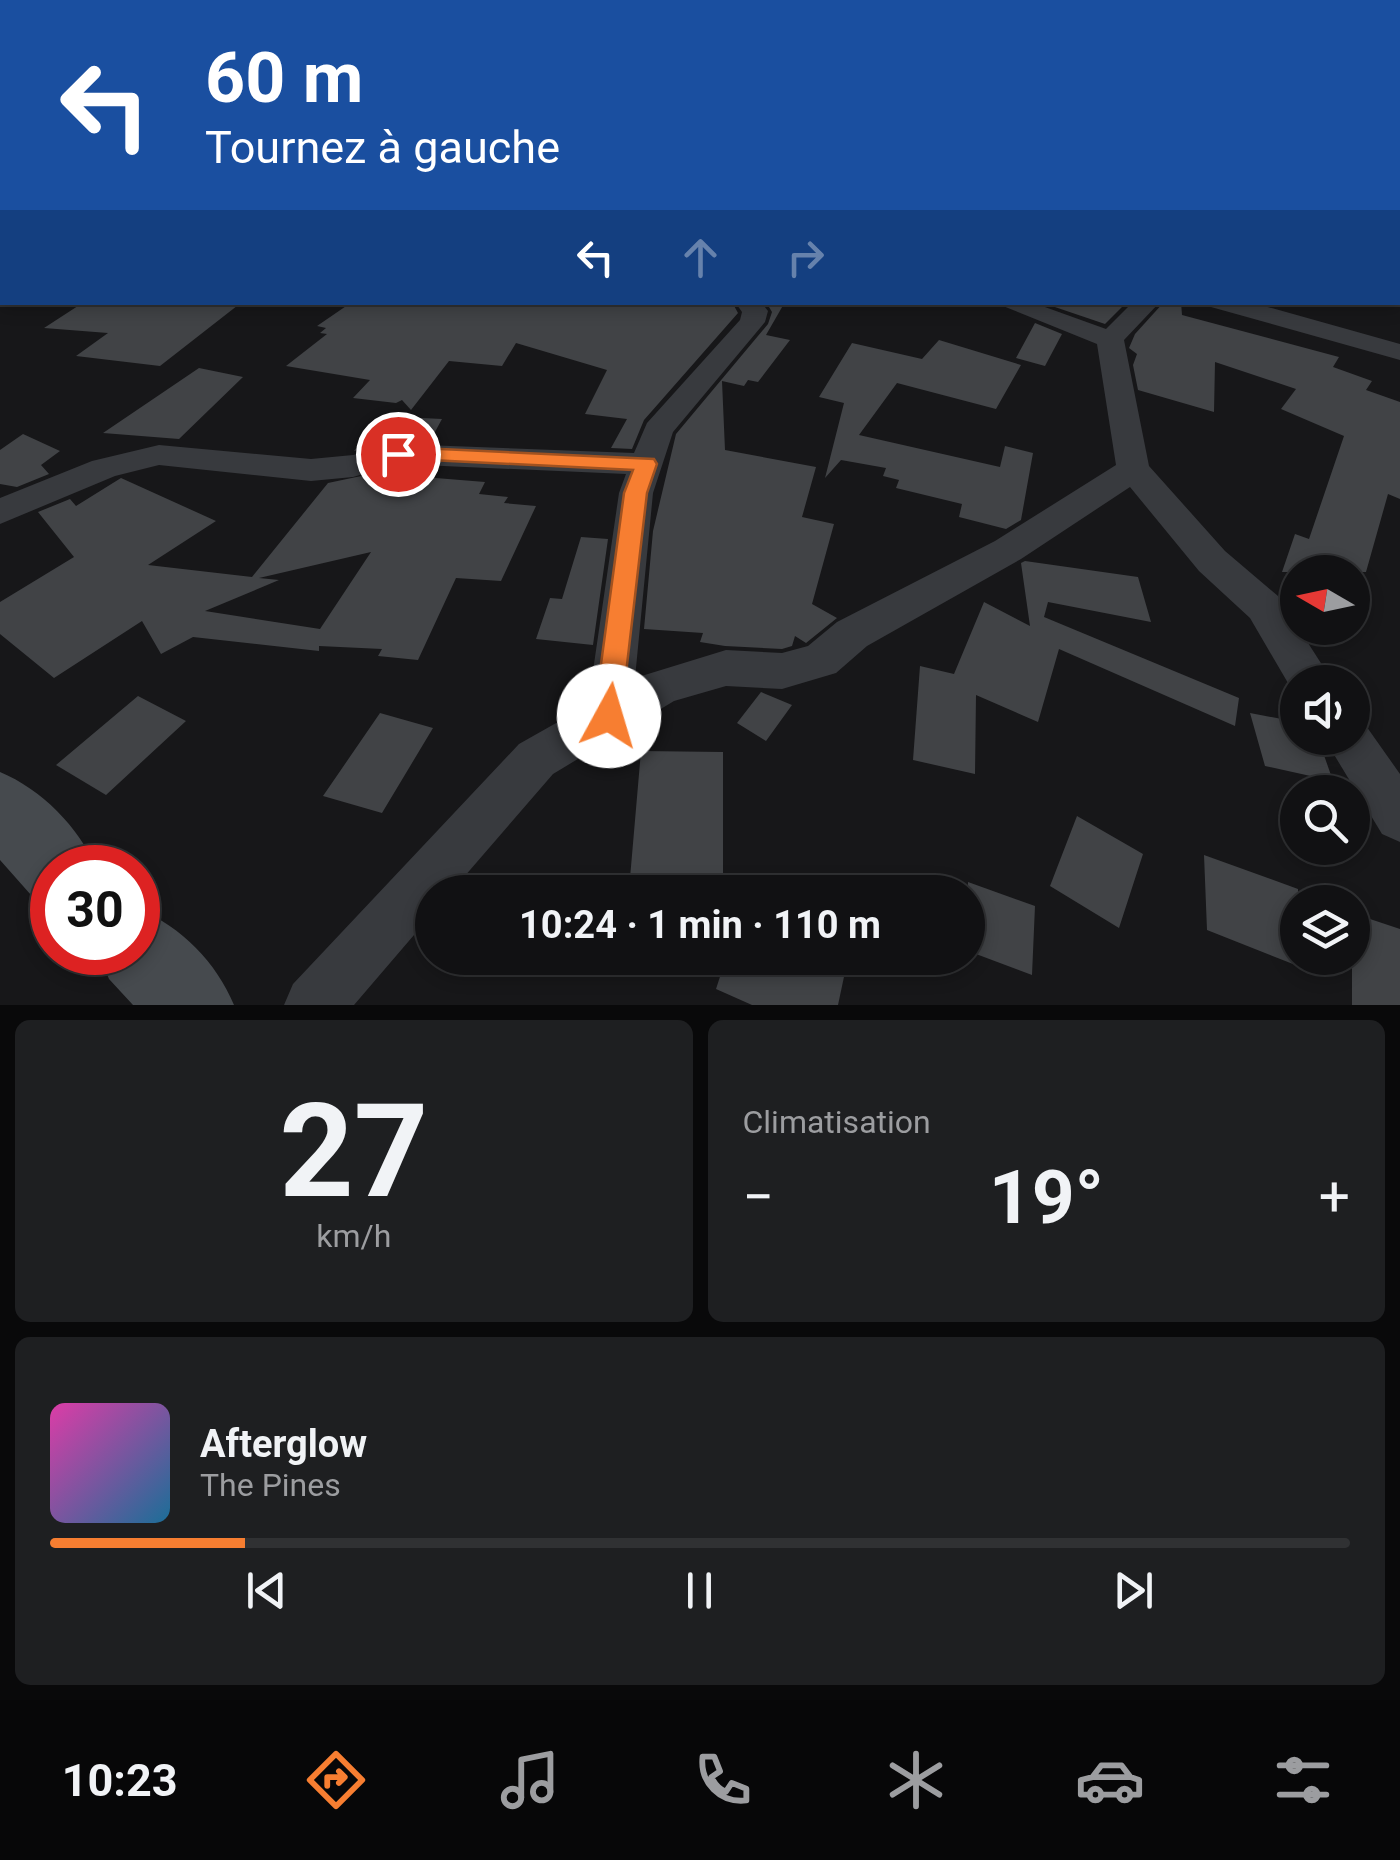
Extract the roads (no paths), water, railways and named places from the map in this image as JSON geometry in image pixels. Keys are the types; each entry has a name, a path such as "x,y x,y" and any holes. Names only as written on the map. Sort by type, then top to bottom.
{"main road":[{"path":"0,807 36,845"},
{"path":"160,973 191,1005"}],"street":[{"path":"609,716 636,493 658,430 752,322 755,311 750,305"},
{"path":"1014,305 1110,339"},
{"path":"1110,339 1145,305"},
{"path":"1231,305 1400,352"},
{"path":"1110,339 1133,469 1212,560 1264,607 1300,665"},
{"path":"0,512 104,468 159,454 311,470 353,466 398,454 646,464"},
{"path":"314,1005 536,759 661,686 726,668 782,672 821,661 852,634 1008,550 1133,469"},
{"path":"1358,755 1400,818"}]}
